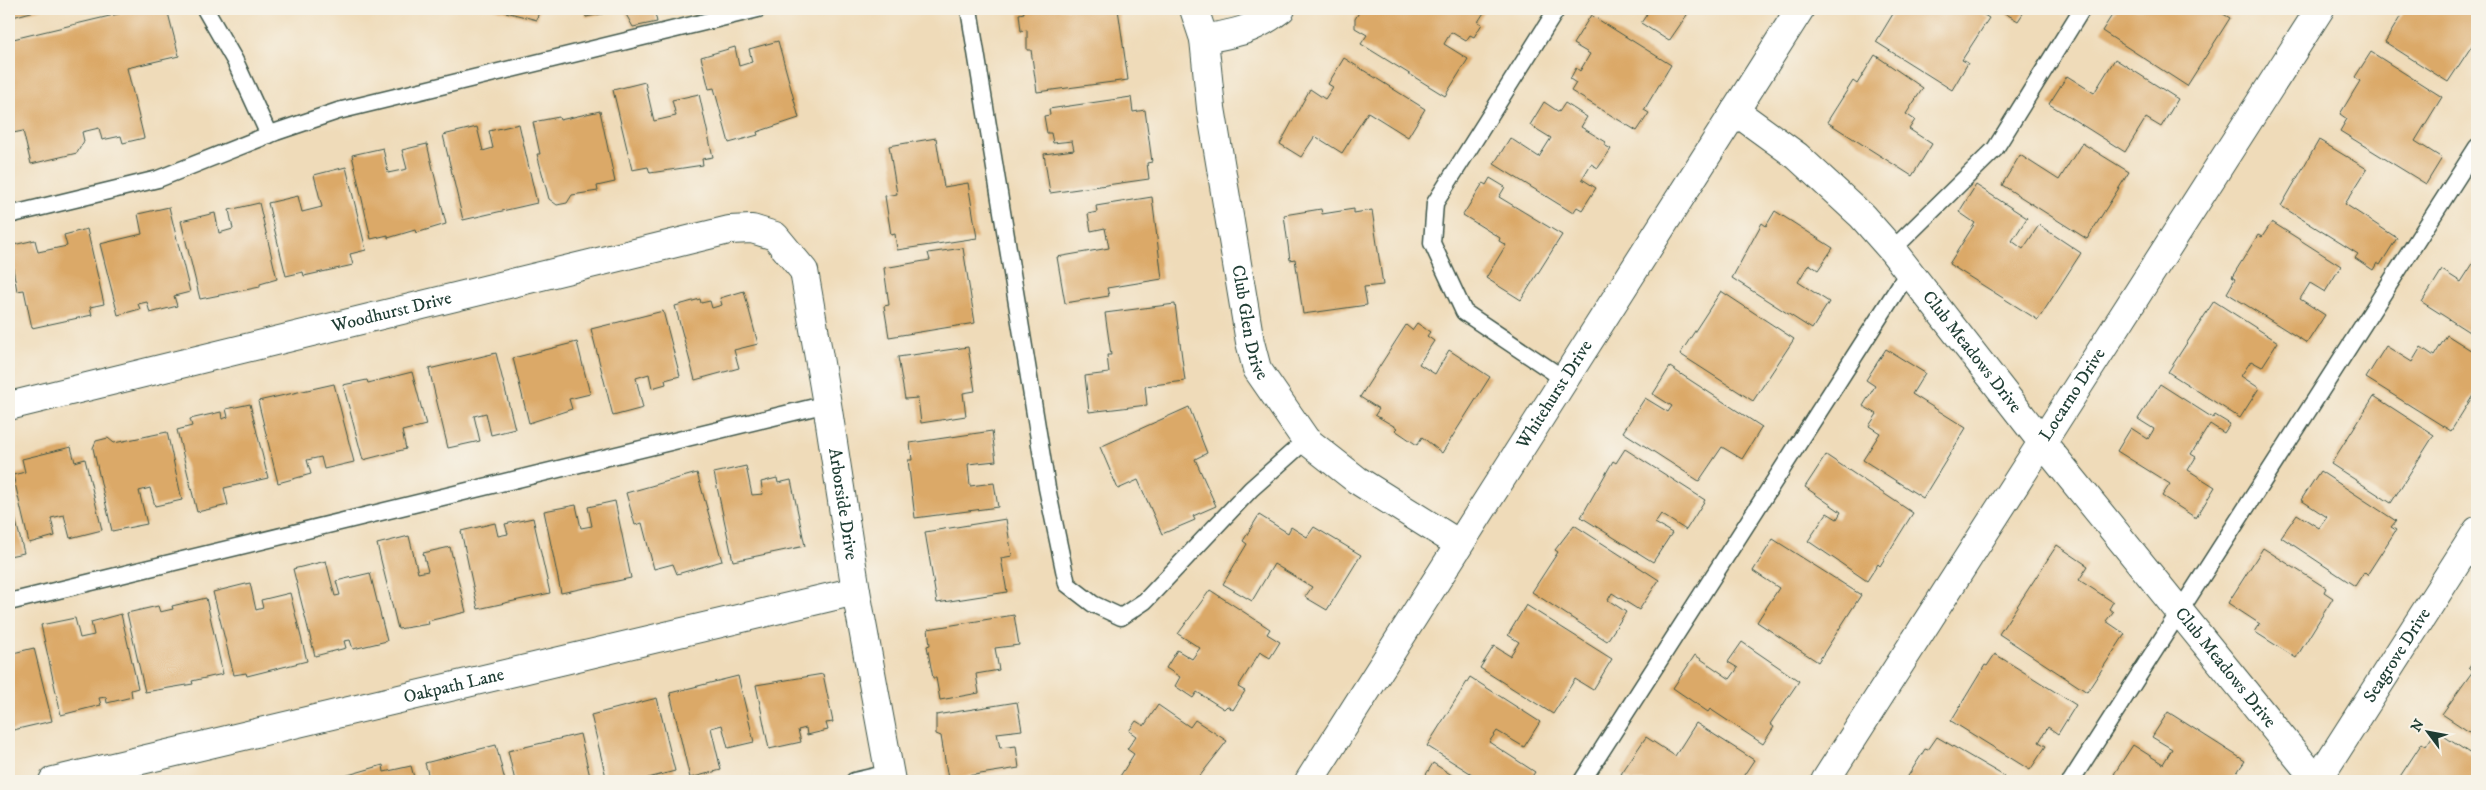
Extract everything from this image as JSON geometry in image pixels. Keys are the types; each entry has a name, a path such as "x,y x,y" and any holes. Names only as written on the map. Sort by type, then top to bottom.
{"street":[{"name":"Club Glen Drive","path":"1194,9 1204,39 1211,108 1250,342 1258,369 1306,440 1357,480 1459,544"},
{"path":"1204,39 1234,34 1262,24 1281,9"},
{"name":"Whitehurst Drive","path":"1309,781 1800,9"},
{"name":"Locarno Drive","path":"1825,781 2320,9"},
{"name":"Club Meadows Drive","path":"1735,111 1797,156 1862,216 1892,250 2042,442 2317,781"},
{"name":"Woodhurst Drive","path":"9,406 729,230 752,229 774,236"},
{"name":"Arborside Drive","path":"774,236 804,271 856,591 890,777"},
{"name":"Seagrove Drive","path":"2317,781 2477,531"},
{"name":"Oakpath Lane","path":"53,781 856,591"}],"lane":[{"path":"206,9 235,61 269,135"},
{"path":"9,215 158,179 269,135 338,111 758,9"},
{"path":"969,9 1047,488 1066,584 1093,604 1121,616 1145,601 1250,489 1306,440"},
{"path":"1558,9 1434,203 1432,243 1464,312 1564,379"},
{"path":"1892,250 1995,149 2082,9"},
{"path":"2071,781 2477,147"},
{"path":"1582,781 1909,271"},
{"path":"9,602 827,404"},
{"path":"854,781 890,777"}],"building":[{"path":"9,9 42,9 9,18"},
{"path":"139,9 167,9 179,56 127,68 144,138 123,143 121,136 102,140 99,128 82,132 84,141 77,153 31,164 23,131 13,133 9,117 9,40"},
{"path":"494,9 539,9 537,20"},
{"path":"584,9 621,9 621,10 586,17"},
{"path":"623,9 654,9 657,22 633,27"},
{"path":"1023,9 1118,9 1128,80 1037,92 1031,50 1027,50 1027,30 1021,31 1019,14 1024,13"},
{"path":"1361,9 1482,9 1485,11 1478,22 1482,24 1474,37 1470,35 1466,41 1451,32 1444,44 1468,59 1445,96 1361,44 1367,35 1355,28 1355,19"},
{"path":"1639,9 1691,9 1669,41 1641,23 1647,14"},
{"path":"1896,9 1974,9 1989,18 1962,60 1968,63 1952,90 1876,42"},
{"path":"1998,9 2026,9 2018,21"},
{"path":"2116,9 2215,9 2230,18 2187,86 2102,31"},
{"path":"2405,9 2477,9 2477,38 2448,82 2385,42"},
{"path":"1591,15 1671,65 1644,110 1649,113 1637,131 1571,91 1576,83 1570,79 1576,68 1580,71 1590,54 1573,44"},
{"path":"778,41 799,118 757,132 758,135 729,143 714,88 709,89 701,57 735,47 739,66 752,62 749,49"},
{"path":"2371,52 2442,97 2415,141 2442,158 2426,184 2340,131 2347,119 2340,114 2360,81 2355,77"},
{"path":"1875,55 1923,88 1906,114 1915,120 1909,129 1932,144 1912,176 1827,122 1853,81 1857,84"},
{"path":"1344,58 1425,109 1408,137 1368,112 1342,153 1315,136 1301,157 1280,144 1310,89 1325,99 1333,87 1328,84"},
{"path":"2115,59 2178,99 2161,127 2146,118 2125,152 2049,104 2067,76 2094,93"},
{"path":"645,82 654,121 676,116 672,100 699,94 713,157 702,159 703,165 650,173 648,167 632,170 613,90"},
{"path":"1131,97 1133,112 1145,110 1152,162 1147,163 1149,179 1050,193 1044,154 1074,150 1072,141 1053,143 1051,133 1047,133 1044,116 1050,115 1049,109"},
{"path":"1544,102 1559,112 1565,103 1587,117 1581,127 1606,142 1604,145 1611,149 1598,168 1591,164 1582,179 1596,188 1582,210 1577,207 1573,213 1494,164 1510,138 1539,157 1551,138 1530,125"},
{"path":"600,111 615,182 597,186 598,191 572,195 567,203 557,205 549,199 537,154 540,154 533,122 559,117 560,120"},
{"path":"519,124 537,203 463,220 443,135 477,127 483,151 493,148 489,131"},
{"path":"936,138 944,187 968,183 977,238 897,250 895,234 891,235 885,196 897,194 889,146"},
{"path":"2319,140 2367,169 2345,204 2397,238 2380,265 2377,263 2373,270 2355,258 2358,254 2281,206"},
{"path":"2082,143 2129,172 2087,239 2002,185 2020,155 2059,180"},
{"path":"427,144 446,224 416,233 415,230 388,238 388,235 371,239 352,155 383,148 388,173 407,169 402,150"},
{"path":"346,167 366,250 350,254 353,265 304,276 303,272 286,276 268,203 298,196 302,212 322,207 314,175"},
{"path":"1490,178 1505,187 1499,197 1562,235 1521,300 1486,278 1506,245 1499,241 1500,238 1463,215 1483,183 1486,185"},
{"path":"1976,185 2027,218 2012,241 2023,249 2039,225 2081,253 2038,320 1949,264 1975,223 1959,212"},
{"path":"1152,197 1162,279 1107,288 1109,296 1065,303 1057,257 1109,248 1105,228 1091,231 1088,214 1097,212 1096,206"},
{"path":"259,203 277,279 260,284 260,287 200,299 181,221 215,213 219,233 233,229 229,210"},
{"path":"169,207 190,292 174,296 177,306 150,313 147,302 138,304 140,309 118,315 100,244 142,234 138,214"},
{"path":"1321,209 1322,214 1354,209 1354,213 1372,210 1383,285 1364,287 1367,305 1303,314 1295,259 1290,260 1284,215"},
{"path":"1775,211 1833,248 1818,270 1809,264 1798,282 1829,302 1812,329 1732,278 1762,223 1766,226"},
{"path":"2272,222 2341,266 2325,292 2310,283 2300,299 2325,315 2307,343 2227,293 2235,279 2232,277 2258,235 2262,237"},
{"path":"87,229 104,304 90,307 92,315 32,328 24,290 17,291 9,246 35,240 38,252 67,246 64,235"},
{"path":"963,248 975,323 889,337 884,306 889,305 884,268 930,260 928,253"},
{"path":"2476,259 2477,337 2422,302 2442,270 2461,282"},
{"path":"744,291 758,344 734,350 739,368 695,380 675,306 700,299 701,303 710,301 712,308 722,305 720,298"},
{"path":"1721,291 1794,339 1753,401 1680,354"},
{"path":"2214,301 2278,342 2262,367 2251,361 2241,376 2259,388 2240,418 2168,372"},
{"path":"1175,304 1185,381 1145,386 1147,405 1089,412 1085,376 1109,373 1107,355 1111,355 1105,313"},
{"path":"663,311 680,376 665,380 666,384 652,388 649,374 636,378 643,408 613,416 591,329"},
{"path":"1417,323 1430,332 1427,336 1434,341 1419,364 1435,374 1449,350 1490,377 1442,453 1422,437 1417,445 1395,430 1397,428 1375,415 1379,409 1360,397 1406,325 1412,330"},
{"path":"2447,335 2477,354 2477,389 2451,431 2366,378 2386,346 2412,362 2421,347 2434,356"},
{"path":"577,342 590,394 569,399 572,409 529,423 513,358"},
{"path":"968,347 975,391 963,393 966,416 921,423 918,398 905,399 898,357"},
{"path":"1886,349 1925,373 1912,394 1966,428 1923,498 1863,460 1880,433 1869,426 1877,414 1863,406 1875,386 1866,380"},
{"path":"496,353 515,429 491,435 486,413 474,416 480,441 448,448 429,369"},
{"path":"1670,367 1762,427 1742,459 1722,447 1699,481 1623,432 1645,398 1668,412 1672,406 1653,394"},
{"path":"412,372 426,425 402,431 406,449 363,460 343,385 367,380 368,383"},
{"path":"334,384 354,462 324,469 321,457 307,460 311,474 278,483 258,401"},
{"path":"2160,384 2213,418 2215,415 2230,424 2224,433 2210,424 2191,454 2196,457 2188,470 2215,487 2196,518 2162,496 2170,484 2117,451 2131,428 2148,439 2154,429 2138,419"},
{"path":"2374,396 2434,435 2391,503 2331,464"},
{"path":"250,404 268,478 224,488 228,505 197,512 177,430 192,426 190,419 221,412 222,419 228,417 226,409"},
{"path":"1189,407 1207,453 1195,459 1216,506 1193,516 1195,520 1162,534 1138,480 1118,489 1100,447"},
{"path":"992,431 996,461 968,464 970,486 994,483 998,507 915,518 908,460 912,460 910,443"},
{"path":"167,432 182,500 155,506 150,488 139,491 147,524 112,531 93,448 96,441 108,438 114,443"},
{"path":"71,447 75,462 85,459 102,530 70,538 64,515 51,518 55,536 29,543 13,475 25,472 22,459"},
{"path":"1625,449 1705,500 1686,530 1661,514 1655,523 1672,533 1653,562 1581,517 1613,461 1616,463"},
{"path":"1826,455 1913,513 1880,566 1878,564 1867,581 1808,541 1827,513 1837,519 1841,512 1805,487"},
{"path":"746,466 752,495 763,494 761,482 777,478 778,483 791,480 805,546 733,561 714,473"},
{"path":"2320,471 2396,521 2391,527 2396,530 2367,575 2364,572 2355,586 2281,537 2297,514 2319,528 2327,517 2301,500"},
{"path":"697,473 722,561 677,574 673,564 654,569 642,523 635,525 626,493"},
{"path":"9,494 24,553 9,556"},
{"path":"615,501 631,578 561,593 544,511 576,505 581,528 592,526 588,507"},
{"path":"1259,515 1288,533 1291,527 1307,537 1314,527 1361,555 1327,610 1305,597 1312,587 1274,564 1252,601 1223,584 1247,544 1243,541"},
{"path":"533,518 550,593 478,609 461,531 495,523 498,536 508,534 505,524"},
{"path":"1006,519 1012,556 1001,558 1007,592 937,603 925,532"},
{"path":"1574,525 1659,580 1639,610 1612,593 1608,600 1626,612 1607,641 1532,592 1558,552 1555,550"},
{"path":"409,536 418,573 428,571 423,553 450,547 466,612 428,621 429,624 398,629 377,544"},
{"path":"1773,539 1861,595 1818,662 1757,622 1779,588 1753,571"},
{"path":"2057,545 2088,566 2079,580 2113,602 2109,609 2113,612 2106,621 2125,634 2087,692 1999,634"},
{"path":"2263,548 2326,588 2324,592 2333,598 2296,658 2255,632 2260,624 2228,603"},
{"path":"326,561 335,596 340,595 336,581 370,573 387,641 353,649 350,640 344,641 346,648 315,656 293,569"},
{"path":"250,583 256,610 263,608 261,600 290,593 307,661 247,676 246,673 234,675 213,592"},
{"path":"1210,590 1270,629 1267,634 1280,642 1270,658 1260,652 1238,687 1245,691 1233,710 1227,706 1224,709 1197,692 1193,698 1175,686 1180,677 1166,668 1177,650 1192,659 1200,648 1178,634"},
{"path":"206,598 223,674 192,681 193,684 145,692 127,613 158,606 160,612 173,609 172,606"},
{"path":"1526,605 1612,659 1593,690 1575,679 1553,714 1480,668 1494,646 1510,656 1519,642 1508,635"},
{"path":"121,614 138,688 131,690 132,697 107,703 106,697 99,698 101,705 61,715 41,625 75,618 80,638 94,635 91,622"},
{"path":"1014,615 1019,645 995,648 999,670 976,674 979,693 940,700 936,678 933,678 927,646 930,645 928,629"},
{"path":"1742,642 1799,681 1770,724 1774,727 1763,744 1710,709 1708,712 1673,688 1695,655 1730,679 1738,668 1728,662"},
{"path":"34,648 52,721 9,731 9,654"},
{"path":"1995,654 2076,705 2058,734 2048,727 2039,742 2046,746 2030,770 1951,721 1985,665 1987,666"},
{"path":"2477,656 2477,737 2442,714 2473,671 2469,668"},
{"path":"823,674 833,722 826,723 828,730 807,735 806,728 798,730 801,742 769,749 756,685"},
{"path":"738,676 754,742 728,748 722,725 711,728 721,770 690,778 670,693"},
{"path":"1470,677 1540,722 1524,747 1497,731 1489,742 1535,772 1529,781 1483,781 1427,746"},
{"path":"657,698 675,771 637,781 607,781 591,715"},
{"path":"1017,702 1022,730 997,733 1000,748 1016,746 1019,768 948,779 941,736 936,734 936,715"},
{"path":"1158,705 1190,727 1195,720 1227,741 1196,781 1117,781 1134,754 1127,749 1136,736 1129,731 1136,721 1144,726"},
{"path":"2168,712 2245,761 2231,781 2125,781 2114,774 2133,745 2163,764 2172,749 2152,737"},
{"path":"1696,723 1754,760 1740,781 1632,781 1621,774 1646,737 1675,756"},
{"path":"2436,731 2477,758 2477,781 2397,781 2422,743 2426,746"},
{"path":"580,734 591,781 515,781 508,751"},
{"path":"1937,737 2004,776 2000,781 1905,781 1925,749 1928,750"},
{"path":"496,745 505,781 430,781 425,763"},
{"path":"1433,763 1461,781 1422,781"},
{"path":"383,765 384,772 411,766 415,781 342,781 341,777"}]}
